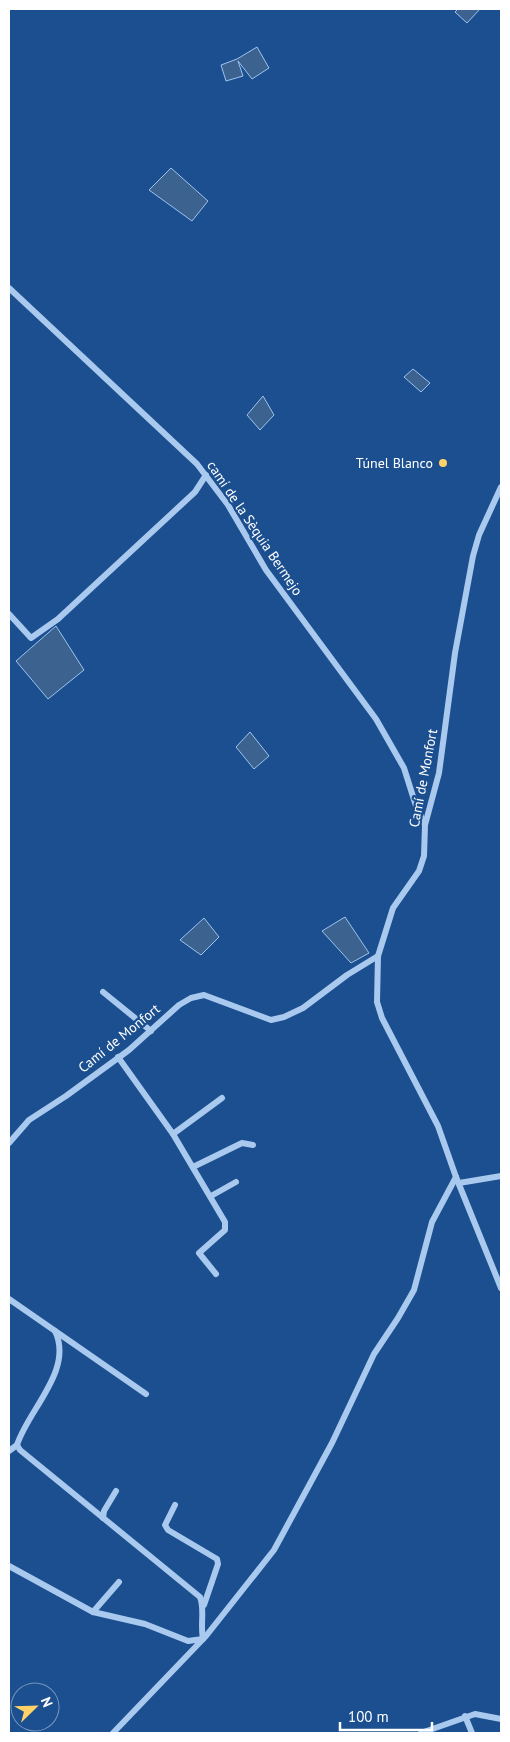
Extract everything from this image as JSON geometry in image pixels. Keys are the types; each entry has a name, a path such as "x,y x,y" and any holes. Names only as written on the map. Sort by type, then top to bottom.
{"street":[{"name":"camí de la Sèquia Bermejo","path":"9,288 94,366 197,464 206,475 228,505 266,570 376,719 404,768 416,806 425,825"},
{"path":"9,614 31,638 58,619 195,492 206,475"},
{"name":"Camí de Monfort","path":"9,1143 29,1120 118,1058 179,1005 192,998 204,996 271,1020 284,1017 303,1008 347,975 378,956 393,908 419,871 424,856 425,825 439,773 455,652 473,556 479,535 501,487"},
{"path":"378,956 377,1002 382,1018 434,1118 501,1288"},
{"path":"104,992 150,1030"},
{"path":"118,1058 173,1134 225,1222 225,1230 199,1253 216,1274"},
{"path":"173,1134 222,1098"},
{"path":"193,1166 242,1143 253,1145"},
{"path":"458,1180 501,1176"},
{"path":"113,1733 203,1639 256,1575 283,1534 332,1443 374,1354 414,1290 432,1222 458,1180"},
{"path":"211,1196 236,1182"},
{"path":"9,1299 146,1394"},
{"path":"9,1452 17,1445 45,1395 60,1354 61,1343 55,1331"},
{"path":"17,1445 20,1450 200,1597 204,1605"},
{"path":"104,1518 104,1511 116,1490"},
{"path":"175,1505 165,1525 168,1530 217,1559 218,1564 204,1605 200,1624 203,1639"},
{"path":"9,1566 94,1612 145,1624 188,1641 203,1639"},
{"path":"94,1612 119,1582"},
{"path":"421,1733 475,1714 501,1719"},
{"path":"465,1716 472,1733"}],"water":[{"path":"458,9 480,9 467,23 455,12"},
{"path":"257,47 269,68 252,79 238,61 243,76 226,81 221,65 237,59"},
{"path":"171,168 208,201 192,221 149,190"},
{"path":"413,369 430,383 421,392 404,377"},
{"path":"263,396 274,415 260,430 247,415"},
{"path":"56,626 84,670 48,699 16,661"},
{"path":"250,732 269,756 254,769 236,747"},
{"path":"345,917 369,953 351,963 322,931"},
{"path":"204,918 219,937 201,955 180,940"}],"place":[{"name":"Túnel Blanco","path":"443,463"}]}
